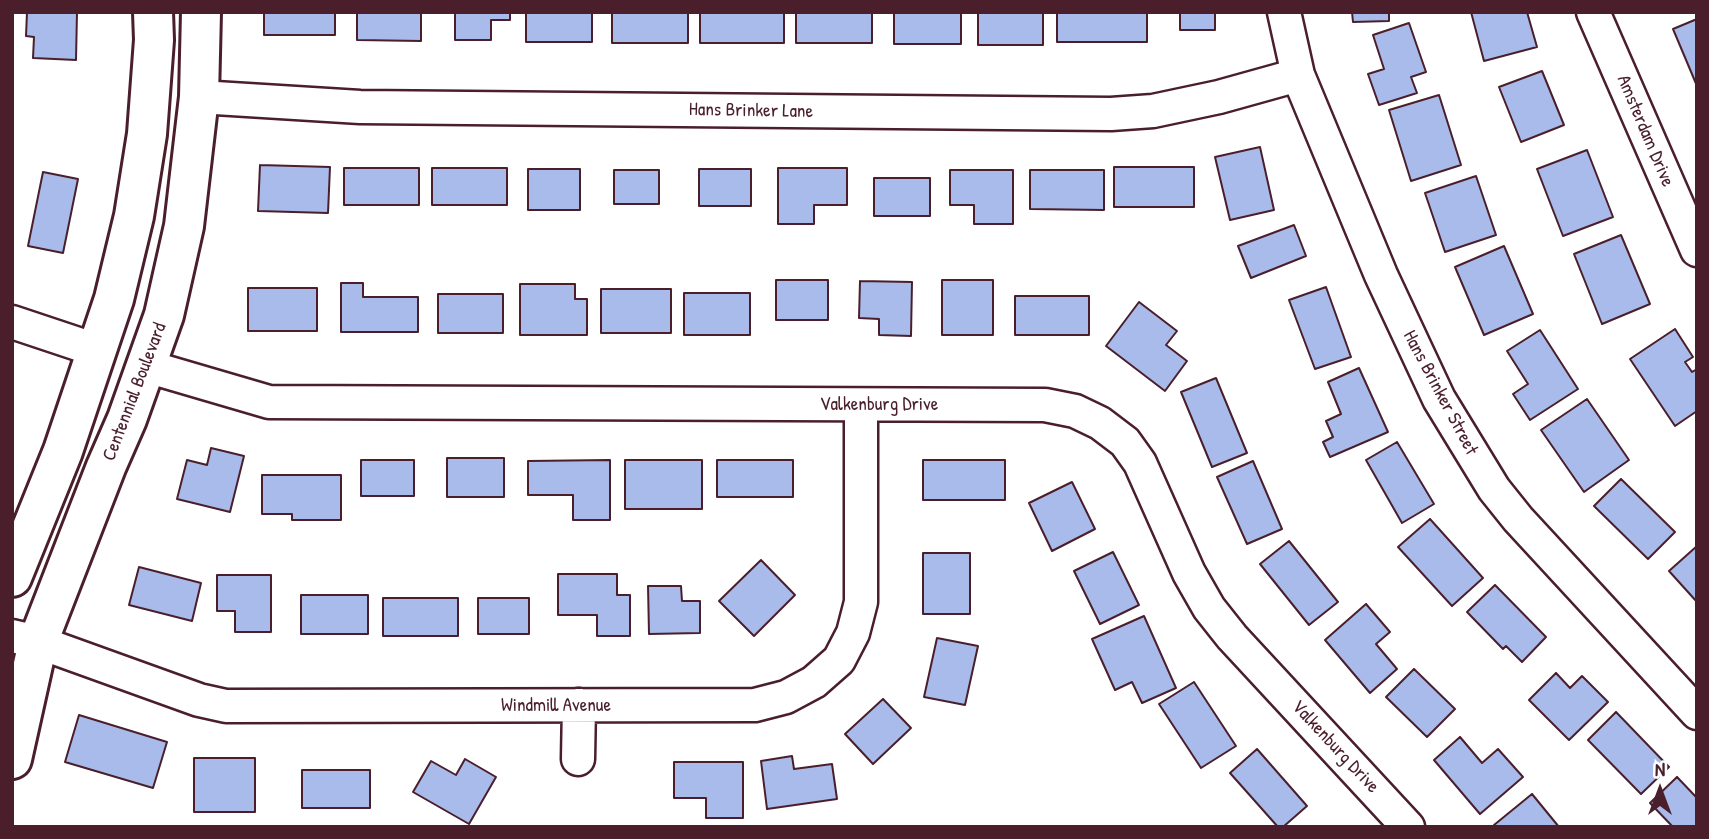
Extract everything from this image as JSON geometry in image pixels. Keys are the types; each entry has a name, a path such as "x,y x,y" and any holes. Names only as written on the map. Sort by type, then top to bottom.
{"main road":[{"path":"12,577 64,451 114,299 136,203 147,134 154,40 153,12"},
{"name":"Centennial Boulevard","path":"12,759 25,639 146,366 164,315 184,226 199,97 201,12"}],"street":[{"name":"Hans Brinker Street","path":"1284,12 1298,75 1381,275 1438,399 1470,452 1518,519 1697,713"},
{"name":"Amsterdam Drive","path":"1593,12 1697,250"},
{"name":"Hans Brinker Lane","path":"199,97 360,107 1111,114 1153,111 1193,103 1298,75"},
{"path":"12,322 99,351"},
{"name":"Valkenburg Drive","path":"146,366 269,402 1045,405 1075,411 1100,422 1125,442 1140,463 1189,573 1209,608 1232,637 1408,827"},
{"name":"Windmill Avenue","path":"25,639 199,700 226,706 755,705 786,697 814,682 839,660 853,634 861,602 861,405"},
{"path":"578,759 579,705"}],"building":[{"path":"27,12 77,12 76,60 33,58 34,37 26,36"},
{"path":"264,12 335,12 335,35 264,35"},
{"path":"357,12 421,12 421,41 357,40"},
{"path":"455,12 510,12 510,20 491,20 491,40 455,40"},
{"path":"526,12 592,12 592,42 526,42"},
{"path":"612,12 688,12 688,43 612,43"},
{"path":"700,12 784,12 784,43 700,43"},
{"path":"796,12 872,12 872,43 796,43"},
{"path":"894,12 961,12 961,44 894,44"},
{"path":"978,12 1043,12 1043,45 978,45"},
{"path":"1057,12 1147,12 1147,42 1057,42"},
{"path":"1180,12 1215,12 1215,30 1180,30"},
{"path":"1352,12 1389,12 1389,21 1353,22"},
{"path":"1471,12 1527,12 1537,47 1484,61"},
{"path":"1697,19 1697,86 1673,29"},
{"path":"1409,23 1426,72 1411,77 1417,93 1379,105 1368,74 1384,69 1373,35"},
{"path":"1542,71 1564,125 1521,142 1499,87"},
{"path":"1439,95 1461,165 1411,181 1389,110"},
{"path":"1260,147 1274,210 1230,220 1215,157"},
{"path":"1587,150 1613,217 1563,236 1537,169"},
{"path":"260,165 330,167 328,213 258,211"},
{"path":"1114,167 1194,167 1194,207 1114,207"},
{"path":"344,168 419,168 419,205 344,205"},
{"path":"432,168 507,168 507,205 432,205"},
{"path":"778,168 847,168 847,205 814,205 814,224 778,224"},
{"path":"528,169 580,169 580,210 528,210"},
{"path":"699,169 751,169 751,206 699,206"},
{"path":"614,170 659,170 659,204 614,204"},
{"path":"950,170 1013,170 1013,224 974,224 974,205 950,205"},
{"path":"1030,170 1104,170 1104,210 1030,209"},
{"path":"43,172 78,179 63,253 28,246"},
{"path":"1476,176 1496,235 1445,252 1425,193"},
{"path":"874,178 930,178 930,216 874,216"},
{"path":"1294,225 1306,256 1251,278 1238,246"},
{"path":"1621,235 1650,304 1602,324 1574,254"},
{"path":"1504,246 1533,314 1484,335 1455,267"},
{"path":"776,280 828,280 828,320 776,320"},
{"path":"942,280 993,280 993,335 942,335"},
{"path":"860,281 912,282 911,336 879,335 879,319 859,318"},
{"path":"341,283 363,283 363,297 418,297 418,332 341,332"},
{"path":"520,284 575,284 575,299 587,299 587,335 520,335"},
{"path":"1326,287 1351,357 1315,369 1289,300"},
{"path":"248,288 317,288 317,331 248,331"},
{"path":"601,289 671,289 671,333 601,333"},
{"path":"684,293 750,293 750,335 684,335"},
{"path":"438,294 503,294 503,333 438,333"},
{"path":"1015,296 1089,296 1089,335 1015,335"},
{"path":"1139,302 1177,331 1166,345 1187,361 1165,391 1106,346"},
{"path":"1675,329 1693,357 1685,362 1692,372 1697,369 1697,411 1675,426 1630,359"},
{"path":"1540,330 1578,389 1530,420 1513,394 1528,384 1507,351"},
{"path":"1359,368 1388,432 1330,457 1323,442 1333,437 1326,421 1341,414 1328,382"},
{"path":"1216,378 1247,453 1212,467 1181,392"},
{"path":"1587,399 1629,460 1584,492 1541,430"},
{"path":"1397,442 1434,504 1402,523 1366,460"},
{"path":"211,448 244,456 230,512 177,499 187,460 207,465"},
{"path":"447,458 504,458 504,497 447,497"},
{"path":"361,460 414,460 414,496 361,496"},
{"path":"610,460 610,520 573,520 573,495 528,495 528,461"},
{"path":"625,460 702,460 702,509 625,509"},
{"path":"717,460 793,460 793,497 717,497"},
{"path":"923,460 1005,460 1005,500 923,500"},
{"path":"1253,461 1282,529 1247,544 1217,477"},
{"path":"262,475 341,475 341,520 292,520 292,514 262,514"},
{"path":"1621,479 1675,532 1648,559 1594,506"},
{"path":"1072,482 1095,529 1052,551 1029,503"},
{"path":"1430,519 1483,578 1452,606 1398,547"},
{"path":"1289,541 1338,602 1309,625 1260,564"},
{"path":"1697,546 1697,602 1669,571"},
{"path":"1113,552 1139,605 1100,624 1074,571"},
{"path":"923,553 970,553 970,614 923,614"},
{"path":"761,560 795,595 754,636 719,601"},
{"path":"139,567 201,583 192,621 129,605"},
{"path":"558,574 617,574 617,595 630,595 630,636 597,636 597,615 558,615"},
{"path":"217,575 271,575 271,632 235,632 235,611 217,611"},
{"path":"1495,585 1546,637 1522,662 1506,646 1503,649 1467,612"},
{"path":"648,586 681,586 682,601 700,601 700,633 649,634"},
{"path":"301,595 368,595 368,634 301,634"},
{"path":"383,598 458,598 458,636 383,636"},
{"path":"478,598 529,598 529,634 478,634"},
{"path":"1366,604 1390,632 1376,644 1397,669 1370,693 1325,640"},
{"path":"1144,616 1176,688 1142,703 1132,682 1115,690 1092,639"},
{"path":"937,638 978,646 965,705 924,697"},
{"path":"1414,669 1455,709 1427,737 1386,697"},
{"path":"1556,673 1570,688 1582,676 1608,702 1569,740 1529,700"},
{"path":"1194,682 1236,746 1201,768 1159,704"},
{"path":"883,699 911,728 873,764 845,734"},
{"path":"1616,712 1669,767 1641,794 1588,740"},
{"path":"79,715 167,742 153,788 65,762"},
{"path":"1460,737 1482,763 1498,749 1523,777 1480,814 1434,760"},
{"path":"1257,749 1307,806 1283,827 1278,827 1230,773"},
{"path":"792,756 794,769 832,764 837,799 767,809 761,761"},
{"path":"194,758 255,758 255,812 194,812"},
{"path":"465,759 496,777 469,824 413,792 431,761 456,775"},
{"path":"674,762 743,762 743,818 706,818 706,798 674,798"},
{"path":"302,770 370,770 370,808 302,808"},
{"path":"1677,777 1697,798 1697,827 1673,827 1650,803"},
{"path":"1532,794 1559,827 1495,827 1494,825"}]}
